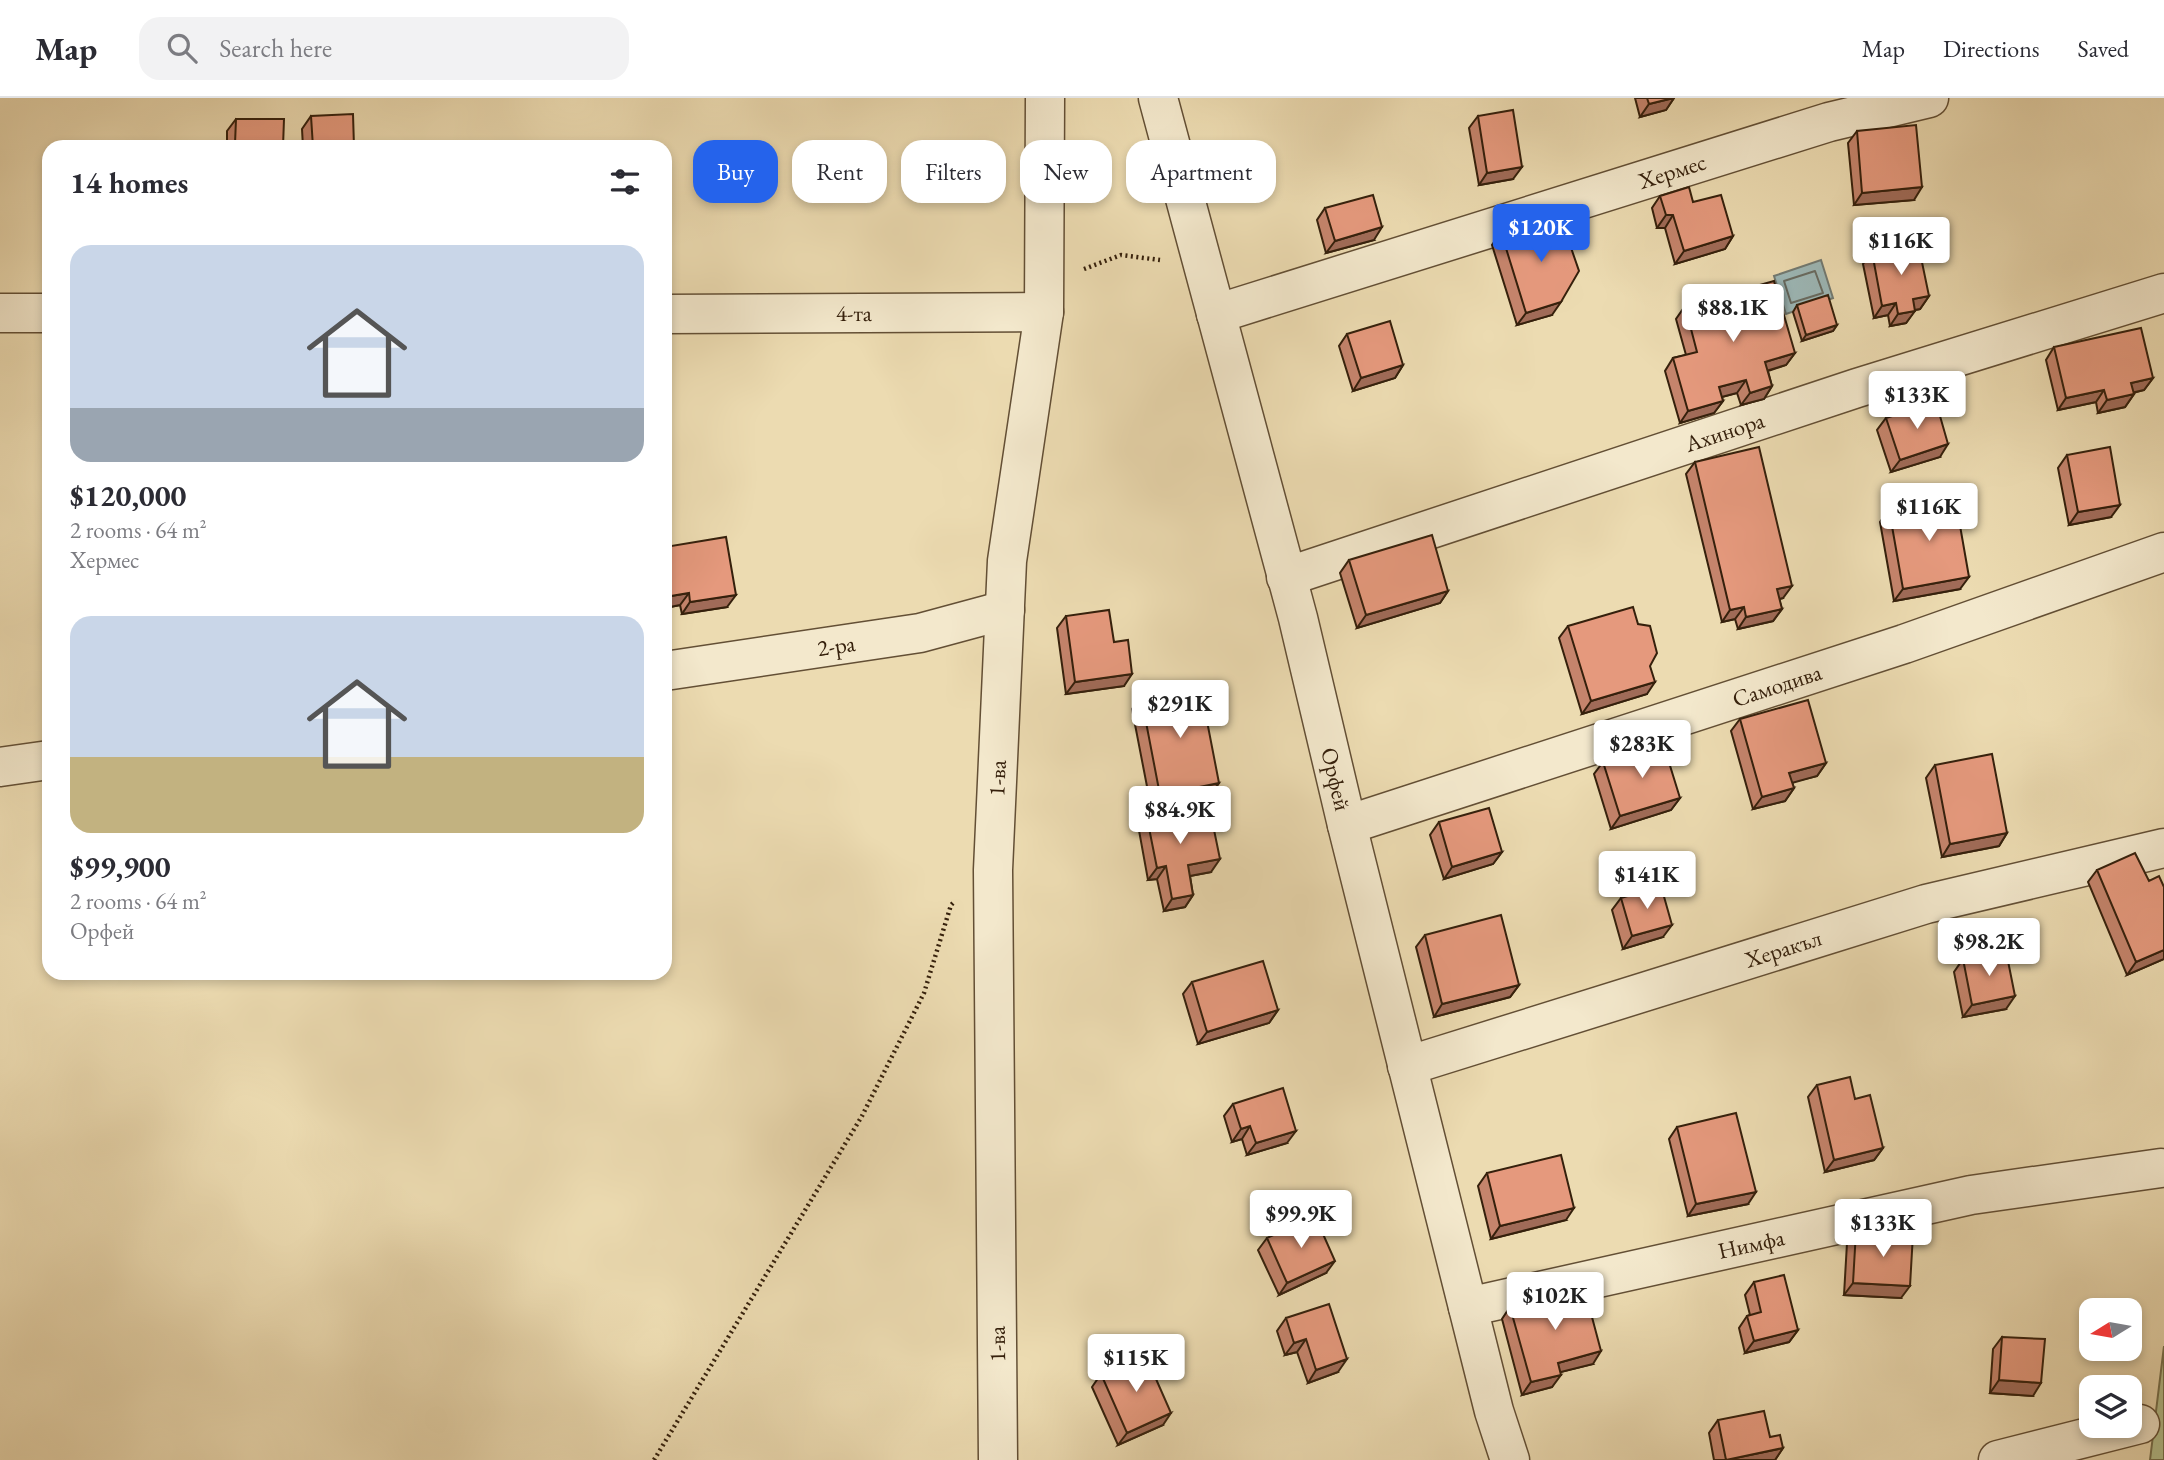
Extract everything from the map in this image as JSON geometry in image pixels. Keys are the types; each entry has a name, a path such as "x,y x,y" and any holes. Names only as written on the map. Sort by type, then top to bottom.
{"street":[{"name":"1-ва","path":"998,1460 993,870 1007,561 1044,312 1045,98"},
{"name":"Орфей","path":"1158,98 1298,618 1407,1066 1494,1411 1510,1460"},
{"name":"Хермес","path":"1213,305 1829,122 1929,98"},
{"name":"Ахинора","path":"1286,576 1857,388 2164,293"},
{"name":"4-та","path":"672,314 1044,312"},
{"path":"0,313 42,313"},
{"name":"Самодива","path":"1347,825 1904,644 2164,552"},
{"name":"2-ра","path":"672,670 920,634 1005,610"},
{"path":"0,767 42,761"},
{"name":"Херакъл","path":"1407,1066 1926,904 2164,848"},
{"name":"Нимфа","path":"1468,1307 1971,1195 2161,1168"},
{"path":"1998,1460 2085,1438"}],"path":[{"path":"1044,312 1073,273 1121,255 1165,260 1213,305"},
{"path":"654,1460 862,1116 924,993 951,905 993,870"}],"green space":[{"path":"2164,1346 2164,1460 2150,1460"}],"water":[{"path":"1821,260 1833,298 1786,314 1774,276"}],"building":[{"path":"1647,98 1673,98 1649,104"},
{"path":"1513,110 1522,167 1487,173 1478,116"},
{"path":"353,114 354,140 313,140 311,116"},
{"path":"236,119 284,119 283,140 235,140"},
{"path":"1916,125 1922,187 1862,193 1857,131"},
{"path":"1689,187 1693,202 1721,195 1733,236 1684,251 1673,215 1666,215 1660,196"},
{"path":"1373,195 1382,227 1335,241 1325,208"},
{"path":"1539,221 1567,236 1579,271 1561,302 1526,313 1501,232"},
{"path":"1918,243 1929,296 1913,299 1915,311 1898,314 1896,303 1882,306 1872,252"},
{"path":"1774,281 1795,353 1765,362 1772,386 1750,393 1746,380 1719,387 1723,401 1688,411 1673,358 1697,352 1685,306"},
{"path":"1828,295 1837,325 1806,335 1797,305"},
{"path":"1390,321 1403,365 1361,378 1347,334"},
{"path":"2141,328 2153,378 2131,383 2134,394 2107,400 2104,390 2066,398 2054,347"},
{"path":"1936,402 1948,444 1900,460 1886,418"},
{"path":"1759,447 1792,586 1777,589 1782,609 1746,617 1744,607 1730,610 1695,462"},
{"path":"2110,447 2120,505 2078,512 2067,455"},
{"path":"1955,497 1969,577 1903,589 1889,509"},
{"path":"1432,535 1448,591 1366,615 1349,560"},
{"path":"726,537 736,595 690,602 689,593 672,596 672,546"},
{"path":"1633,607 1638,624 1650,626 1657,653 1650,666 1655,682 1591,701 1568,626"},
{"path":"1109,610 1114,642 1128,640 1132,674 1075,682 1066,616"},
{"path":"1200,685 1219,783 1160,795 1141,696"},
{"path":"1808,700 1826,763 1789,773 1794,788 1762,797 1740,719"},
{"path":"1663,743 1680,798 1620,816 1603,762"},
{"path":"1992,754 2007,833 1950,844 1935,765"},
{"path":"1187,805 1192,830 1213,825 1220,859 1188,865 1193,895 1172,899 1166,866 1157,868 1146,813"},
{"path":"1489,808 1502,852 1452,867 1439,822"},
{"path":"2135,853 2149,881 2159,876 2164,887 2164,950 2136,962 2097,870"},
{"path":"1661,886 1672,925 1632,936 1621,898"},
{"path":"1501,915 1519,985 1442,1004 1425,935"},
{"path":"2006,951 2015,996 1972,1005 1963,959"},
{"path":"1263,961 1278,1010 1207,1032 1192,982"},
{"path":"1850,1077 1855,1099 1870,1095 1883,1148 1834,1160 1817,1085"},
{"path":"1283,1088 1296,1131 1256,1143 1250,1126 1241,1129 1233,1104"},
{"path":"1736,1113 1756,1192 1696,1204 1677,1127"},
{"path":"1561,1155 1574,1208 1500,1226 1487,1173"},
{"path":"1315,1216 1335,1261 1287,1283 1267,1238"},
{"path":"1856,1231 1913,1234 1910,1286 1853,1283"},
{"path":"1784,1275 1798,1330 1754,1341 1747,1316 1761,1312 1754,1282"},
{"path":"1584,1287 1601,1351 1558,1363 1561,1375 1531,1382 1510,1307"},
{"path":"1329,1304 1347,1359 1316,1370 1306,1339 1294,1343 1286,1318"},
{"path":"2002,1337 2045,1339 2041,1383 1999,1380"},
{"path":"1145,1354 1171,1413 1127,1433 1101,1374"},
{"path":"1764,1411 1770,1437 1780,1435 1783,1448 1726,1460 1718,1420"}]}
